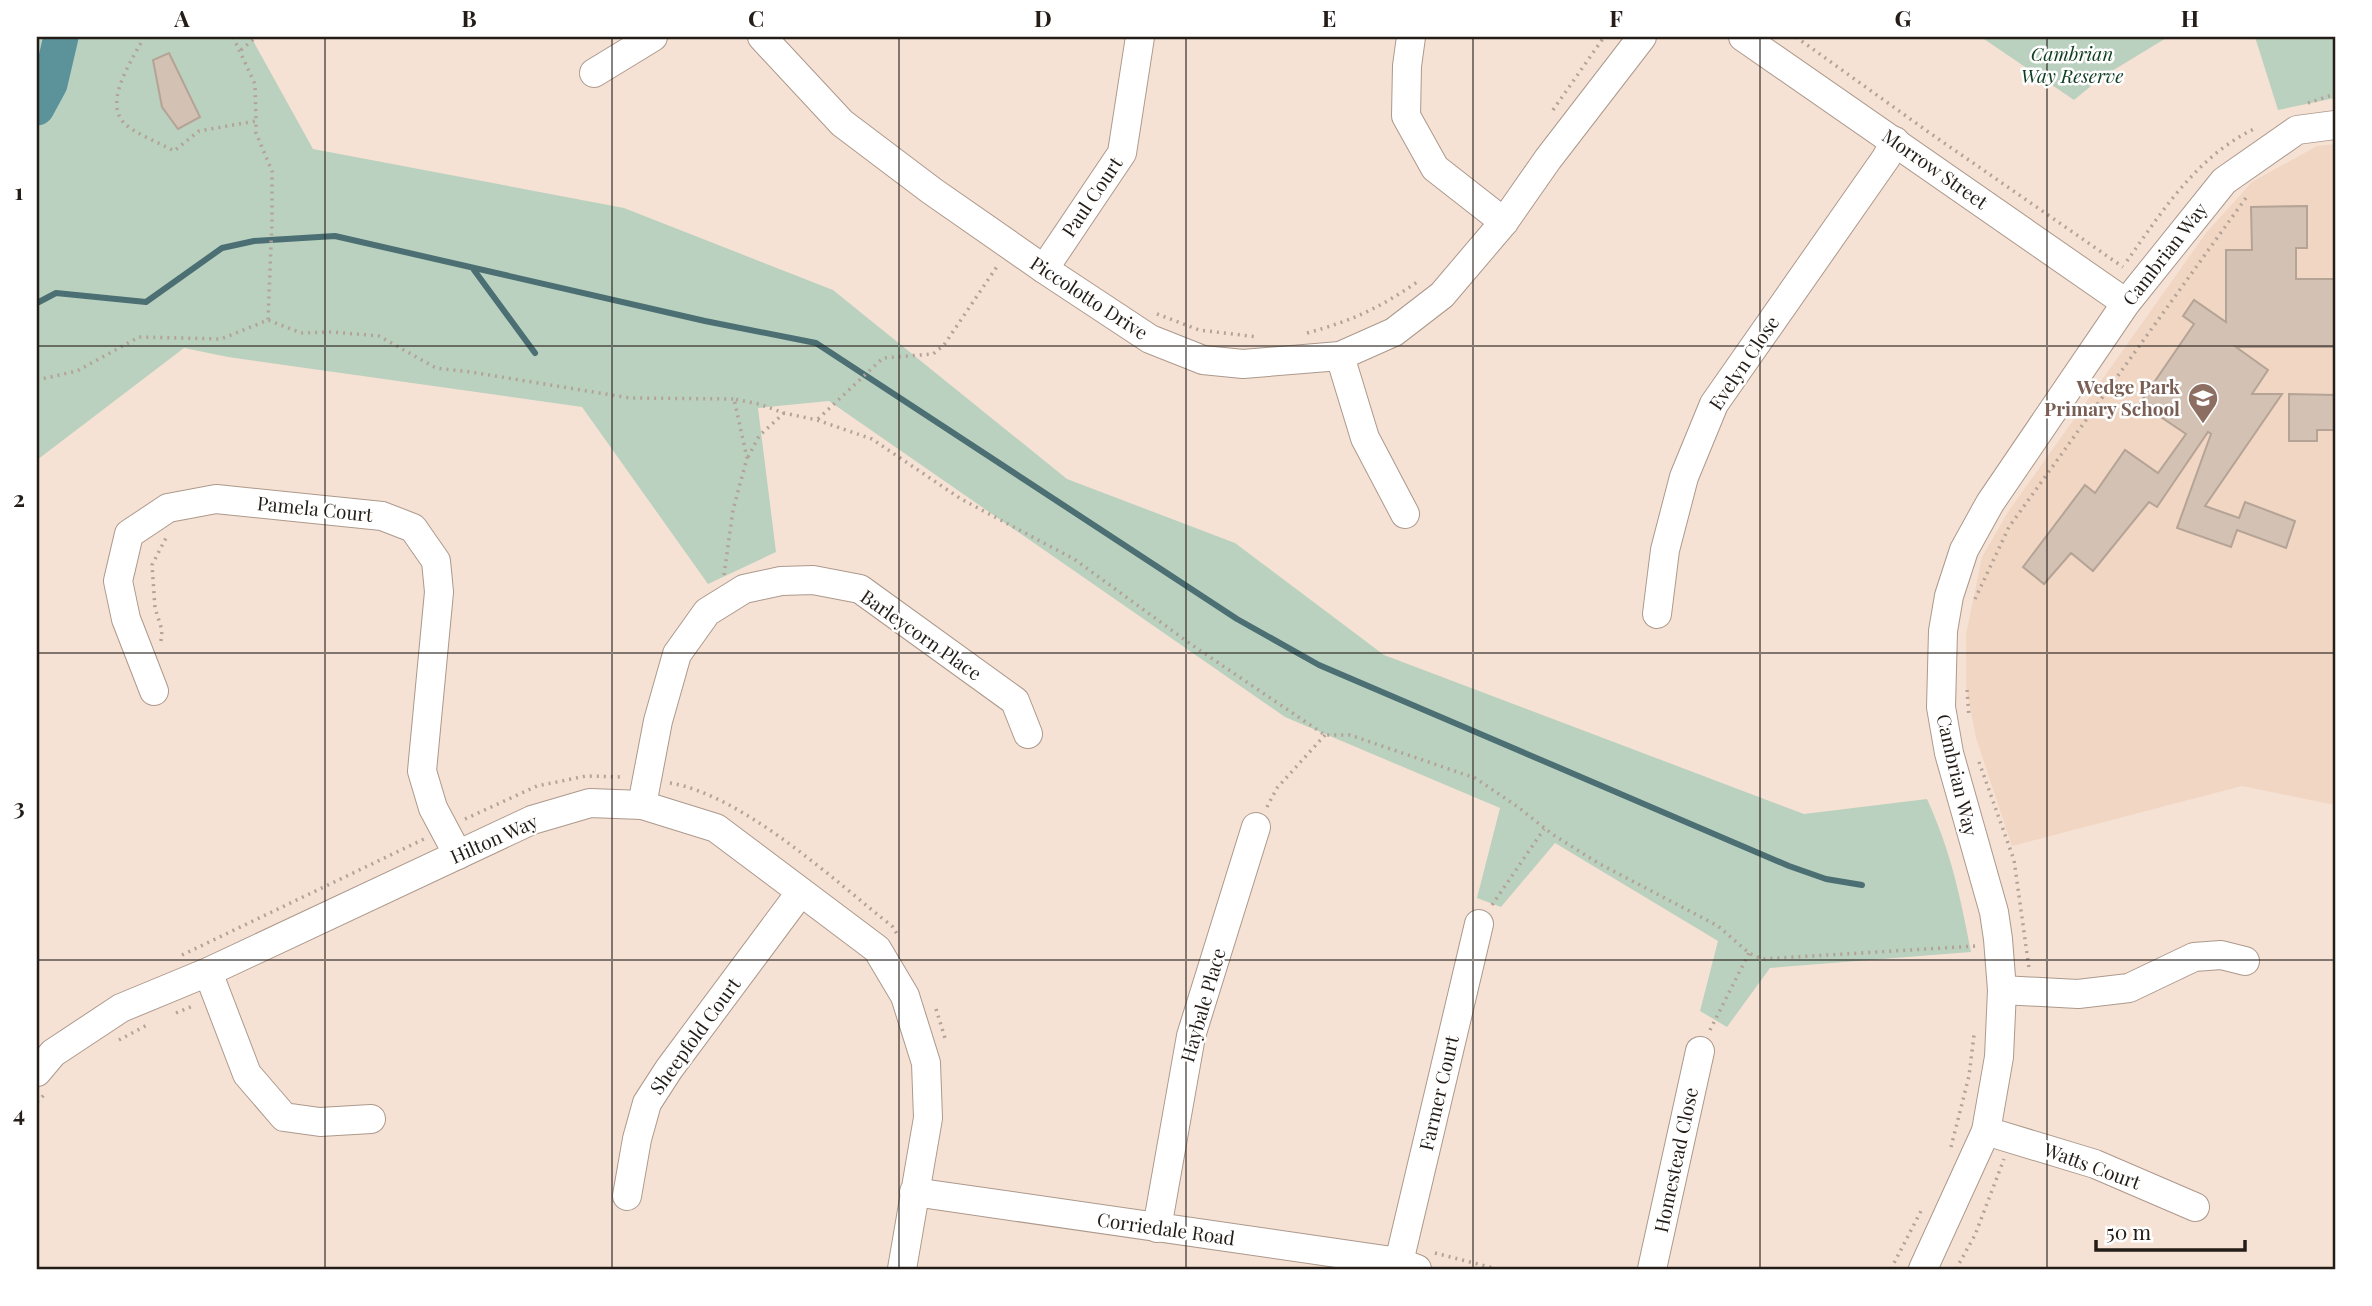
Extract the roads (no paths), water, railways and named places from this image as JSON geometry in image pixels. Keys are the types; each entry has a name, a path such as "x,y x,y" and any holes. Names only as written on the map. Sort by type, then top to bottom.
{"street":[{"path":"594,73 653,37"},
{"name":"Paul Court","path":"1044,269 1122,153 1140,37"},
{"path":"1412,37 1407,66 1406,116 1435,168 1503,222"},
{"name":"Piccolotto Drive","path":"774,41 842,123 1044,269 1150,339 1203,360 1242,364 1340,356 1394,332 1442,295 1503,222 1642,37"},
{"name":"Morrow Street","path":"1743,37 2126,303"},
{"name":"Cambrian Way","path":"1923,1269 1996,1134 1999,1057 2014,991 1949,753 1941,707 1943,631 1949,596 1964,550 1990,503 2126,303 2224,181 2297,130 2335,125"},
{"name":"Evelyn Close","path":"1657,614 1665,550 1684,477 1714,404 1895,141"},
{"path":"1340,356 1365,438 1405,514"},
{"name":"Pamela Court","path":"155,691 126,619 118,581 129,534 168,508 216,499 382,516 413,528 436,561 439,592 422,771 433,808 458,855"},
{"name":"Barleycorn Place","path":"644,792 658,721 677,654 707,612 744,589 781,581 813,580 860,589 1015,701 1028,734"},
{"name":"Hilton Way","path":"45,1063 121,1008 212,983 458,855 532,820 590,803 644,792 716,828 877,949 905,996 926,1063 928,1118 902,1269"},
{"name":"Haybale Place","path":"1157,1228 1191,1036 1256,827"},
{"name":"Sheepfold Court","path":"627,1196 637,1139 647,1103 669,1069 800,892"},
{"name":"Farmer Court","path":"1408,1266 1479,924"},
{"path":"2014,991 2078,994 2129,988 2194,957 2221,955 2245,961"},
{"path":"212,983 247,1074 284,1116 320,1122 371,1119"},
{"name":"Homestead Close","path":"1652,1269 1700,1051"},
{"name":"Watts Court","path":"1996,1134 2095,1164 2195,1207"},
{"name":"Corriedale Road","path":"914,1192 1408,1266"}],"waterway":[{"path":"37,108 50,84 61,37"},
{"path":"37,303 56,293 146,302 222,248 254,241 335,236 705,321 816,343 1237,619 1319,665 1789,866 1826,879 1862,885"},
{"path":"474,270 535,353"}],"place":[{"name":"Wedge Park Primary School","path":"2203,425"}],"park label":[{"name":"Cambrian Way Reserve","path":"2072,65"}]}
